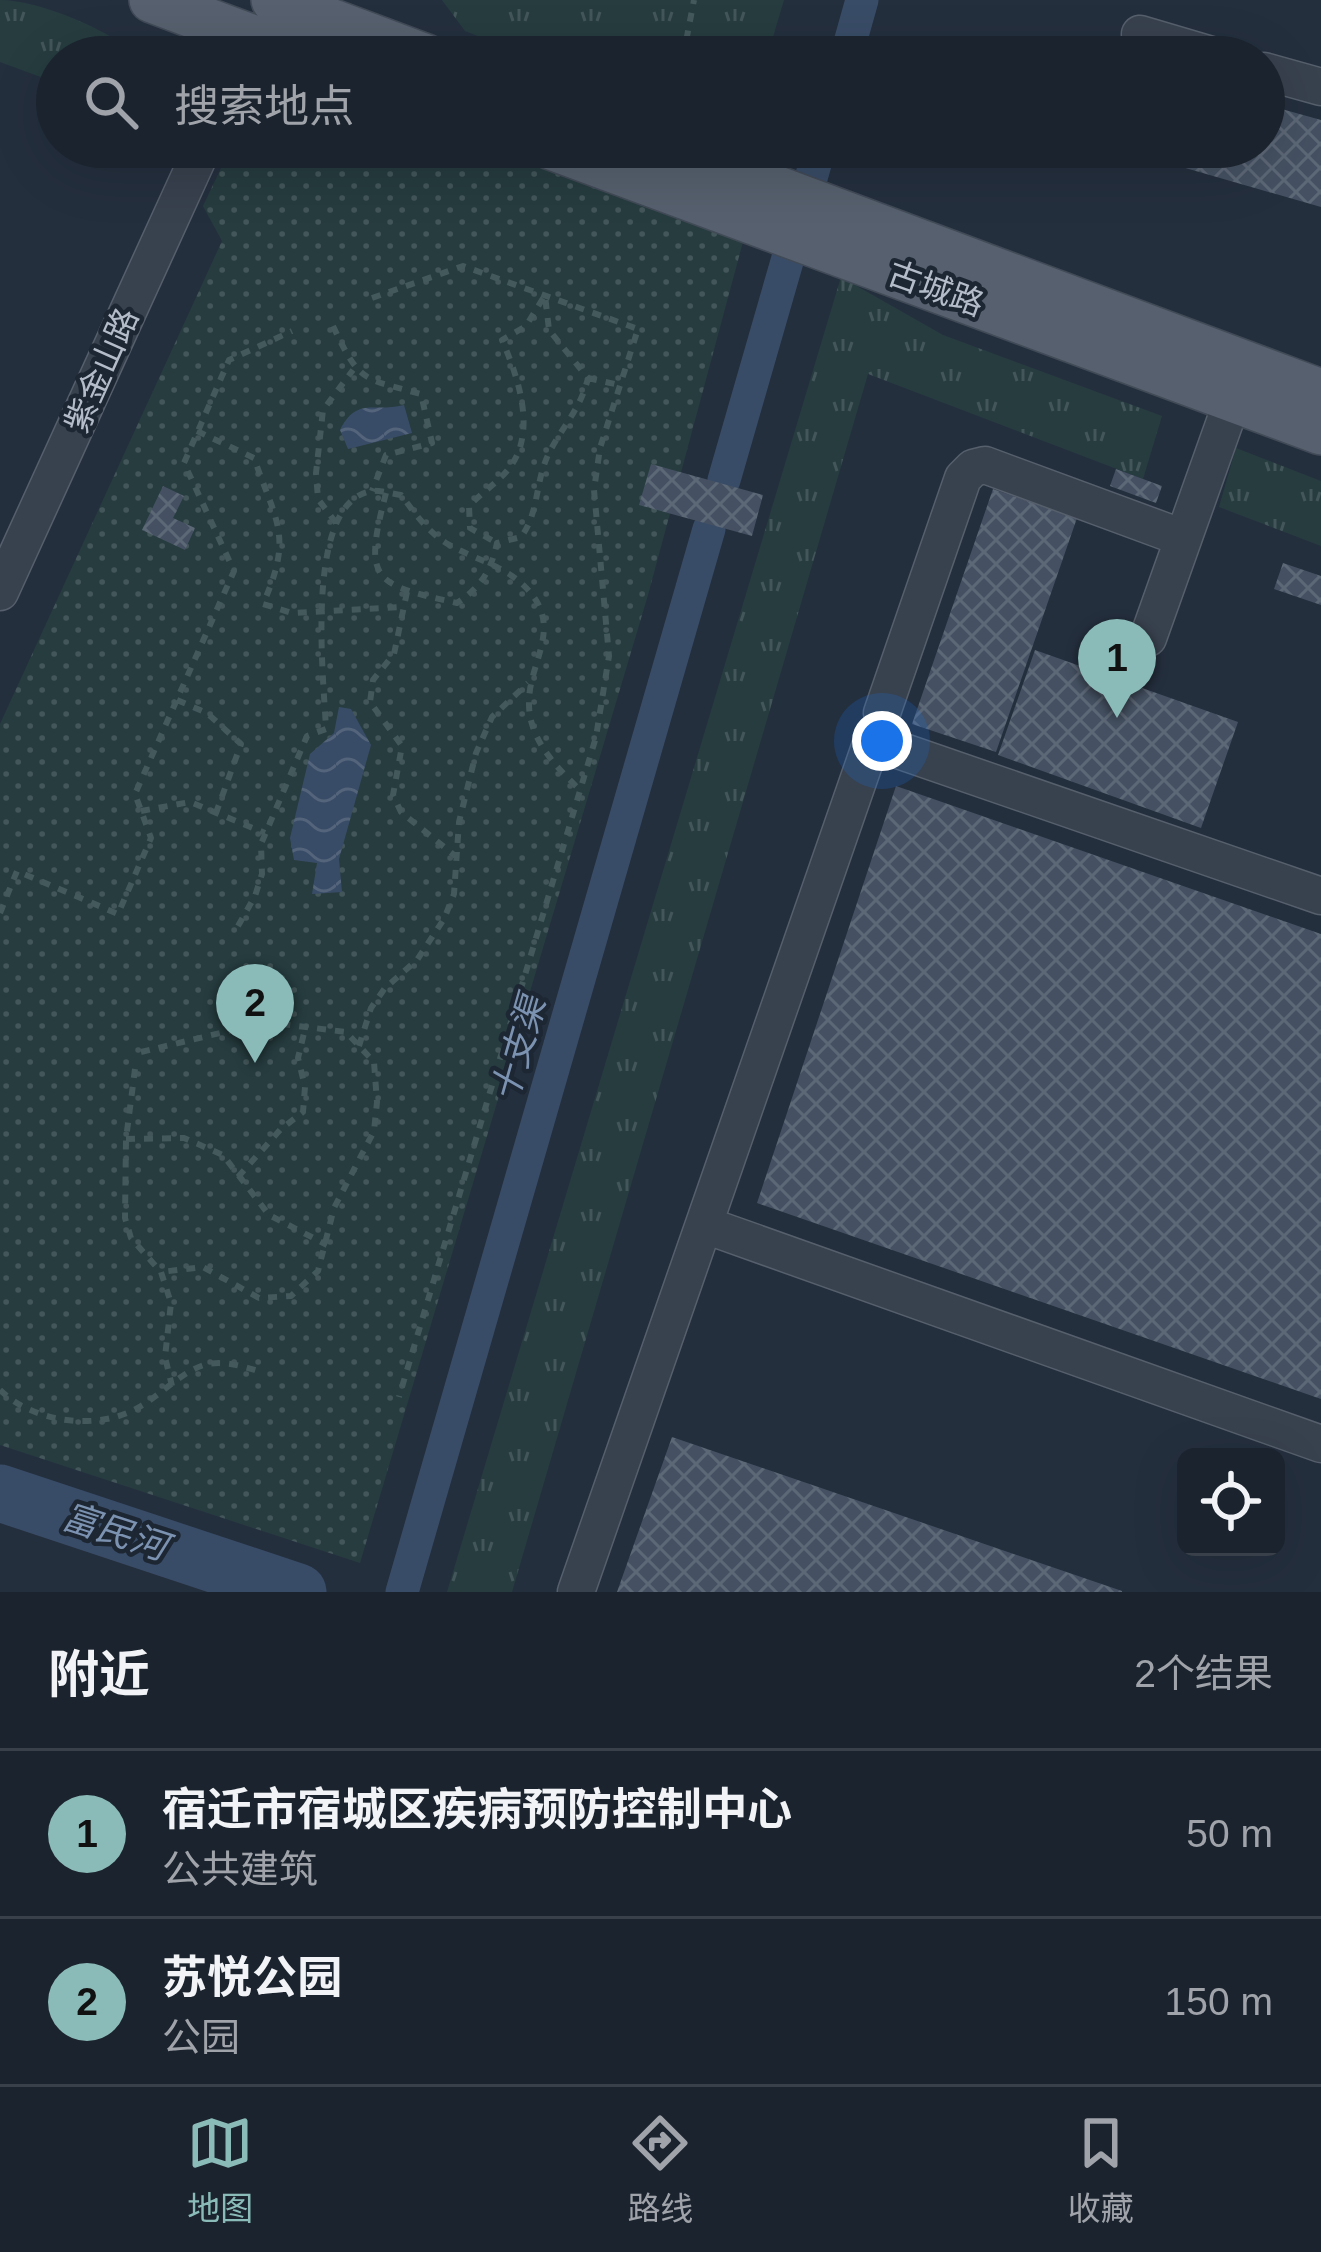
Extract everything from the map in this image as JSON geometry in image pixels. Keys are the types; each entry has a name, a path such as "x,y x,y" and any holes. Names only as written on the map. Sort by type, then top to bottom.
{"main road":[{"path":"152,0 320,36"},
{"name":"古城路","path":"625,168 799,217 1321,392"},
{"name":"古城路","path":"706,168 799,217 1233,399 1321,431"}],"street":[{"path":"1140,34 1147,36"},
{"path":"1285,76 1321,87"},
{"name":"紫金山路","path":"0,592 193,168"},
{"path":"1148,638 1233,399"},
{"path":"882,713 963,478 973,468 986,465 1183,538"},
{"path":"576,1592 872,741 1321,896"},
{"path":"705,1225 1321,1444"}],"path":[{"path":"687,36 694,0"},
{"path":"372,298 463,266 638,328 600,448 594,490 609,656 596,737 399,1397"},
{"path":"545,295 549,330 588,378 619,385"},
{"path":"545,295 526,326 502,340 518,381 524,431 512,466 469,506 470,528 497,543 521,538 533,521 548,455 583,398 588,378"},
{"path":"333,326 354,370 421,394 432,443 386,455 372,491"},
{"path":"0,913 17,871 118,914 151,838 136,794 234,571 184,463 229,360 292,331"},
{"path":"337,523 318,499 323,410 354,370"},
{"path":"197,431 254,458 282,538 280,566 263,604 292,614 403,607"},
{"path":"238,926 256,896 265,833 307,736 326,728 321,588 337,523 350,502 372,491 401,495 430,531 512,575 533,596 544,616 545,641 530,681 528,707 543,749 580,790"},
{"path":"386,493 373,562 383,580 407,592 457,603 479,588 497,543"},
{"path":"407,592 394,654 373,680 370,702 403,746 393,795 401,812 459,860"},
{"path":"359,1046 371,1008 385,988 434,940 454,894 459,822 476,753 492,717 530,681"},
{"path":"177,700 208,713 241,744 216,813"},
{"path":"141,811 190,802 265,833"},
{"path":"141,1052 266,1022 346,1032 374,1062 374,1131 334,1208 318,1271 291,1296 259,1298 203,1268 161,1271"},
{"path":"238,1177 303,1112 305,1087 298,1058 306,1024"},
{"path":"135,1069 126,1138 125,1218 131,1238 161,1271 170,1304 165,1357 172,1386"},
{"path":"126,1138 184,1138 224,1155 269,1215 327,1245"},
{"path":"0,1390 40,1414 73,1421 134,1411 201,1366 226,1362 260,1371"}],"green space":[{"path":"0,0 35,5 110,36 36,36 36,75 0,62"},
{"path":"442,0 784,0 773,36 478,36 465,31"},
{"path":"221,168 543,168 747,227 648,595 360,1563 0,1445 0,724 222,241 203,206"},
{"path":"841,277 943,335 1162,416 1143,479 868,374 512,1592 447,1592"},
{"path":"1236,448 1321,481 1321,546 1219,507"}],"water":[{"path":"404,405 412,433 348,449 340,430 353,413"},
{"path":"339,707 351,709 371,745 339,859 342,892 312,894 317,863 294,860 290,838 310,754 334,733"}],"building":[{"path":"1285,110 1321,120 1321,207 1185,168 1285,168"},
{"path":"651,464 763,495 752,536 639,505"},
{"path":"1116,469 1162,486 1156,503 1110,486"},
{"path":"163,486 184,496 173,518 195,528 185,550 142,530"},
{"path":"993,489 1077,518 996,752 912,724"},
{"path":"1283,563 1321,576 1321,605 1274,589"},
{"path":"1035,650 1238,722 1201,828 998,755"},
{"path":"896,786 1321,934 1321,1399 757,1203"},
{"path":"672,1437 1122,1591 1122,1592 617,1592"}],"waterway":[{"name":"十支渠","path":"852,36 862,0"},
{"name":"十支渠","path":"724,480 814,168"},
{"name":"十支渠","path":"402,1592 709,529"},
{"name":"富民河","path":"0,1493 298,1592"}],"place":[{"name":"宿迁市宿城区疾病预防控制中心","path":"1117,718"},
{"name":"苏悦公园","path":"255,1063"}]}
